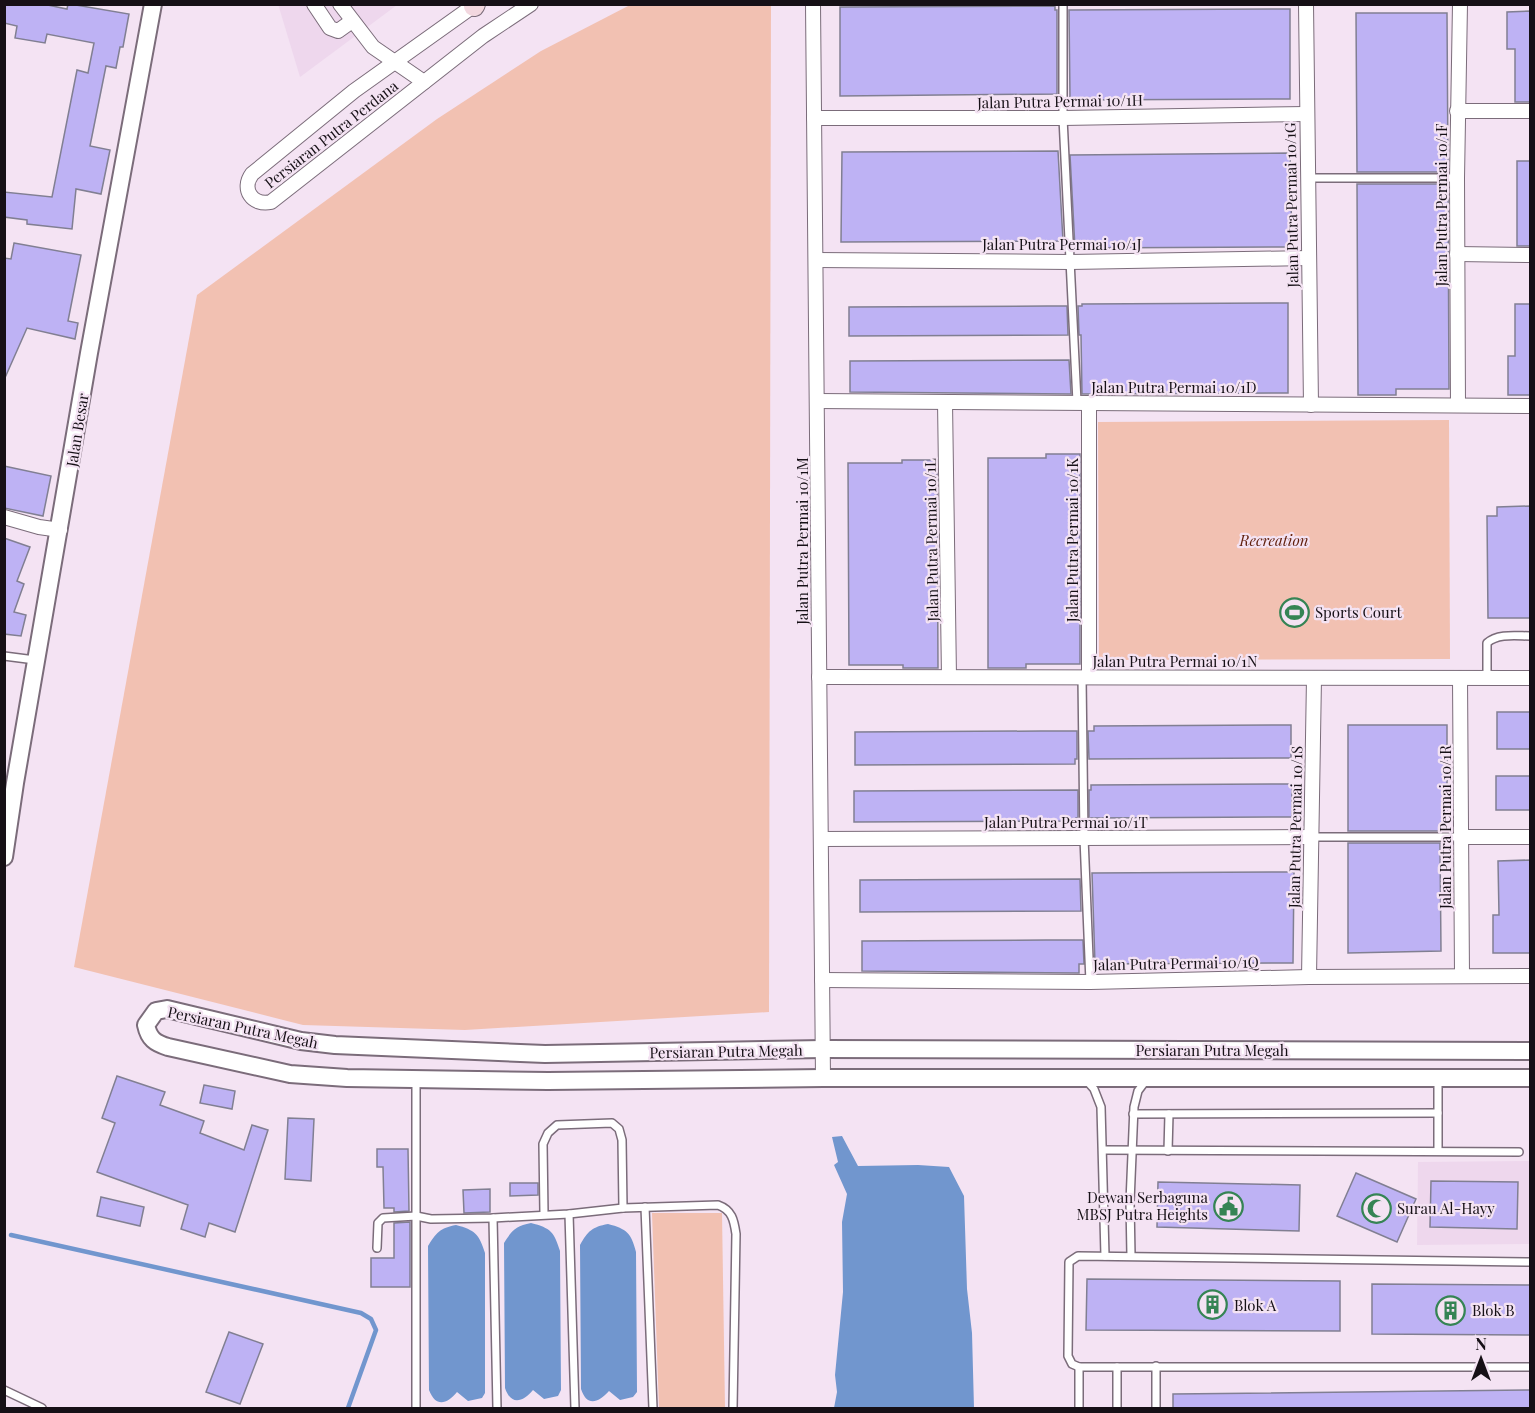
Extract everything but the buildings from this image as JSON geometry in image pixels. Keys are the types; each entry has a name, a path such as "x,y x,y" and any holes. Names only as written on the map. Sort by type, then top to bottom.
{"street":[{"name":"Jalan Besar","path":"4,857 10,782 38,660 89,353 153,4"},
{"path":"314,4 330,28 338,31 352,21"},
{"path":"340,4 373,47 424,82"},
{"name":"Persiaran Putra Perdana","path":"475,5 354,91 252,174 247,180 246,188 250,196 257,202 271,202 483,36 531,4"},
{"name":"Jalan Putra Permai 10/1M","path":"813,4 823,1078"},
{"name":"Jalan Putra Permai 10/1G","path":"1306,4 1311,405"},
{"name":"Jalan Putra Permai 10/1F","path":"1458,405 1457,111 1460,4"},
{"path":"1457,111 1530,111"},
{"name":"Jalan Putra Permai 10/1H","path":"814,118 1063,118 1306,114"},
{"path":"1457,254 1530,255"},
{"name":"Jalan Putra Permai 10/1J","path":"816,260 1071,262 1309,258"},
{"name":"Jalan Putra Permai 10/1D","path":"817,401 1530,406"},
{"name":"Jalan Putra Permai 10/1L","path":"945,402 949,677"},
{"name":"Jalan Putra Permai 10/1K","path":"1083,403 1085,677"},
{"path":"4,517 39,527 60,530"},
{"name":"Jalan Putra Permai 10/1N","path":"819,677 1530,678"},
{"name":"Jalan Putra Permai 10/1S","path":"1309,977 1314,678"},
{"name":"Jalan Putra Permai 10/1R","path":"1460,678 1462,975"},
{"name":"Jalan Putra Permai 10/1T","path":"821,839 1312,837"},
{"path":"1461,837 1530,837"},
{"name":"Jalan Putra Permai 10/1Q","path":"822,980 1090,981 1530,976"},
{"name":"Persiaran Putra Megah","path":"1530,1051 823,1049 545,1054 356,1047 301,1041 166,1009 156,1011 146,1025 148,1036 157,1043 290,1074 346,1078 548,1082 823,1078 1530,1078"}],"lane":[{"path":"1064,4 1063,118 1071,262 1083,403"},
{"path":"1308,178 1457,178"},
{"path":"1487,678 1487,643 1500,637 1530,636"},
{"path":"4,656 38,660"},
{"path":"1085,677 1084,838 1090,981"},
{"path":"1312,837 1461,837"},
{"path":"1084,1078 1094,1089 1101,1107 1105,1256"},
{"path":"1131,1256 1130,1202 1134,1111 1138,1091 1148,1078"},
{"path":"1438,1078 1438,1152"},
{"path":"416,1079 416,1408"},
{"path":"1134,1111 1169,1114 1438,1113"},
{"path":"1168,1152 1169,1114"},
{"path":"544,1214 543,1144 548,1133 557,1125 612,1123 619,1129 622,1140 622,1208"},
{"path":"1103,1150 1519,1152"},
{"path":"376,1248 378,1223 383,1218 416,1216 431,1219 493,1218 645,1207 718,1205 727,1208 733,1218 736,1234 733,1408"},
{"path":"645,1207 653,1408"},
{"path":"569,1214 574,1408"},
{"path":"493,1218 497,1408"},
{"path":"1530,1262 1078,1256 1069,1262 1068,1356 1072,1365 1079,1367 1530,1367"},
{"path":"1117,1366 1117,1408"},
{"path":"1156,1366 1156,1408"},
{"path":"1079,1367 1079,1408"},
{"path":"4,1390 42,1408"}],"shaded area":[{"path":"278,4 397,5 300,77"},
{"path":"1530,1161 1530,1244 1417,1245 1418,1162"}],"green space":[{"path":"630,5 771,5 769,1012 465,1030 303,1025 74,967 197,295 437,119 541,51"},
{"name":"Recreation","path":"1449,420 1450,659 1099,660 1098,422"},
{"path":"652,1213 722,1213 725,1408 659,1408"}],"water":[{"path":"842,1136 858,1166 949,1167 964,1196 974,1408 834,1408 843,1292 842,1222 847,1194 834,1165 838,1162 832,1137"},
{"path":"531,1223 551,1232 560,1251 561,1390 558,1396 544,1399 533,1390 525,1397 514,1400 505,1388 504,1243 515,1229"},
{"path":"608,1224 627,1233 636,1252 637,1392 633,1397 620,1400 609,1391 601,1398 590,1401 583,1395 581,1389 580,1245 591,1230"},
{"path":"456,1225 475,1234 481,1241 485,1253 485,1393 482,1398 468,1401 457,1392 446,1401 438,1402 429,1390 428,1246 439,1232"}],"waterway":[{"path":"11,1235 361,1313 371,1319 376,1330 348,1408"}],"place":[{"name":"Sports Court","path":"1294,612"},
{"name":"Dewan Serbaguna MBSJ Putra Heights","path":"1229,1206"},
{"name":"Surau Al-Hayy","path":"1376,1208"},
{"name":"Blok A","path":"1213,1305"},
{"name":"Blok B","path":"1451,1310"}]}
